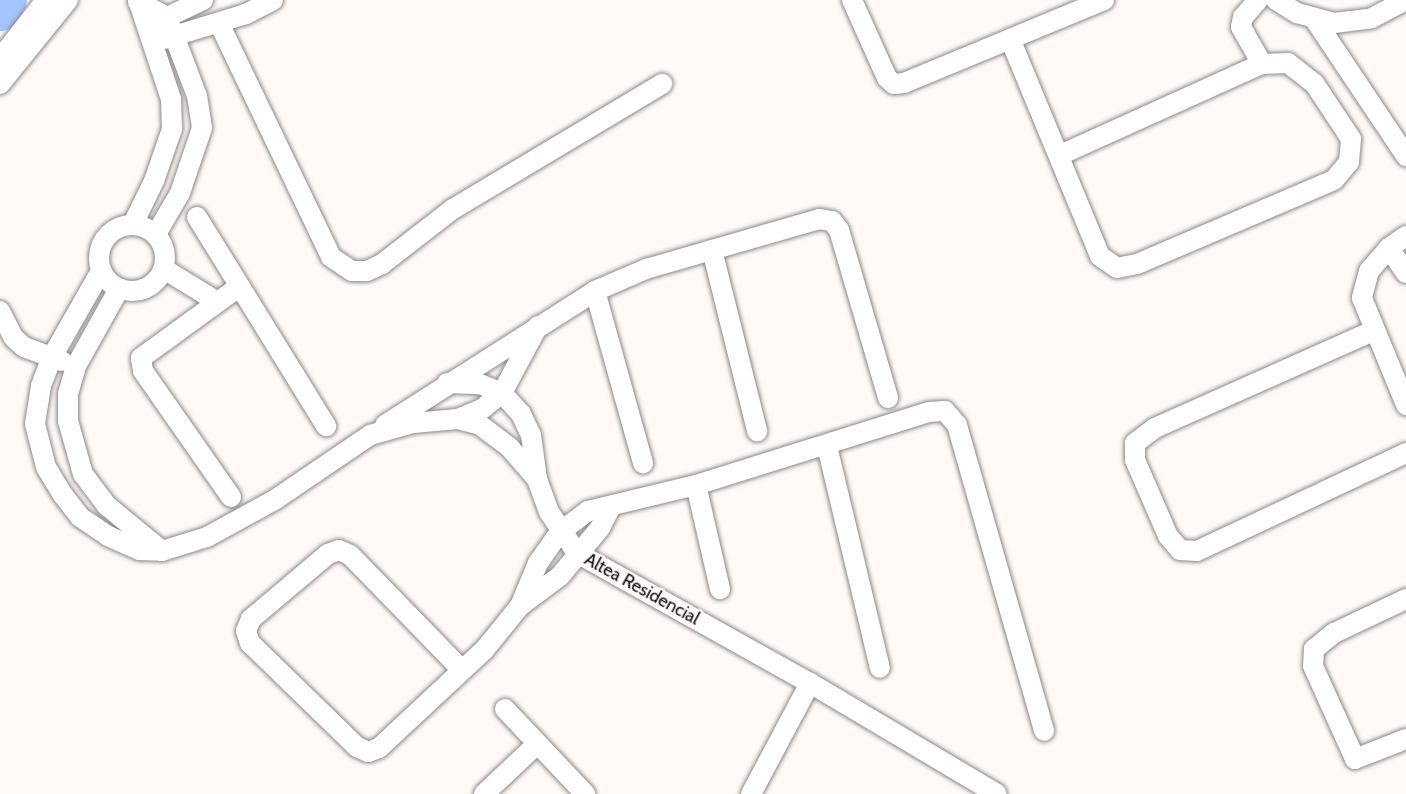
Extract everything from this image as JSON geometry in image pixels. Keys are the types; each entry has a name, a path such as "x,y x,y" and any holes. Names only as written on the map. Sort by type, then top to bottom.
{"street":[{"path":"0,59 46,0"},
{"path":"0,84 68,0"},
{"path":"149,34 167,17 203,0"},
{"path":"149,34 176,36 219,23 273,0"},
{"path":"852,0 887,78 894,84 904,83 1104,0"},
{"path":"1257,0 1243,17 1241,27 1262,64"},
{"path":"1276,0 1315,20 1334,23 1372,18 1406,0"},
{"path":"138,1 167,17 197,96 202,129 180,193 156,234"},
{"path":"133,224 172,129 171,99 138,1"},
{"path":"1315,20 1406,156"},
{"path":"219,23 331,257 352,271 367,271 382,264 453,209 662,84"},
{"path":"1010,39 1100,256 1117,268 1137,264 1334,180 1349,162 1352,139 1314,84 1288,63 1262,64 1060,155"},
{"path":"197,217 326,426"},
{"path":"370,435 447,383 595,291 646,269 819,219 831,221 839,230 888,398"},
{"path":"133,224 156,234 163,244 164,269 146,288 119,289 101,271 98,258 108,234 133,224"},
{"path":"1406,236 1389,248 1363,285 1362,298 1373,331 1406,405"},
{"path":"1389,248 1406,273"},
{"path":"712,250 757,431"},
{"path":"164,269 216,301"},
{"name":"Altea Residencial","path":"101,271 52,357 41,386 35,424 46,467 80,517 108,536 139,549 162,551 207,537 276,499 370,435 413,423 458,419 480,425 498,437 537,479 560,532 577,553 810,683 997,794"},
{"path":"231,497 143,371 141,358 216,301 240,286"},
{"path":"119,289 76,366 68,394 68,421 83,474 106,505 162,551"},
{"path":"595,291 643,464"},
{"path":"0,311 14,338 24,346 76,366"},
{"path":"458,419 482,409 501,393 538,326"},
{"path":"1373,331 1155,428 1135,443 1135,460 1168,536 1180,550 1197,550 1406,453"},
{"path":"447,383 480,384 501,393 521,414 531,435 537,479"},
{"path":"520,606 538,563 560,532 588,511 610,508 696,485 827,446 929,412 945,411 957,425 1044,731"},
{"path":"827,446 880,668"},
{"path":"696,485 720,589"},
{"path":"461,669 350,555 339,550 328,554 251,619 246,631 250,643 357,747 368,752 379,748 484,649 520,606 560,576 600,528 610,508"},
{"path":"1406,599 1334,633 1314,649 1313,666 1349,754 1355,759 1406,740"},
{"path":"751,794 810,683"},
{"path":"504,709 585,794"},
{"path":"484,794 537,744"}],"waterway":[{"path":"0,11 7,0"}]}
